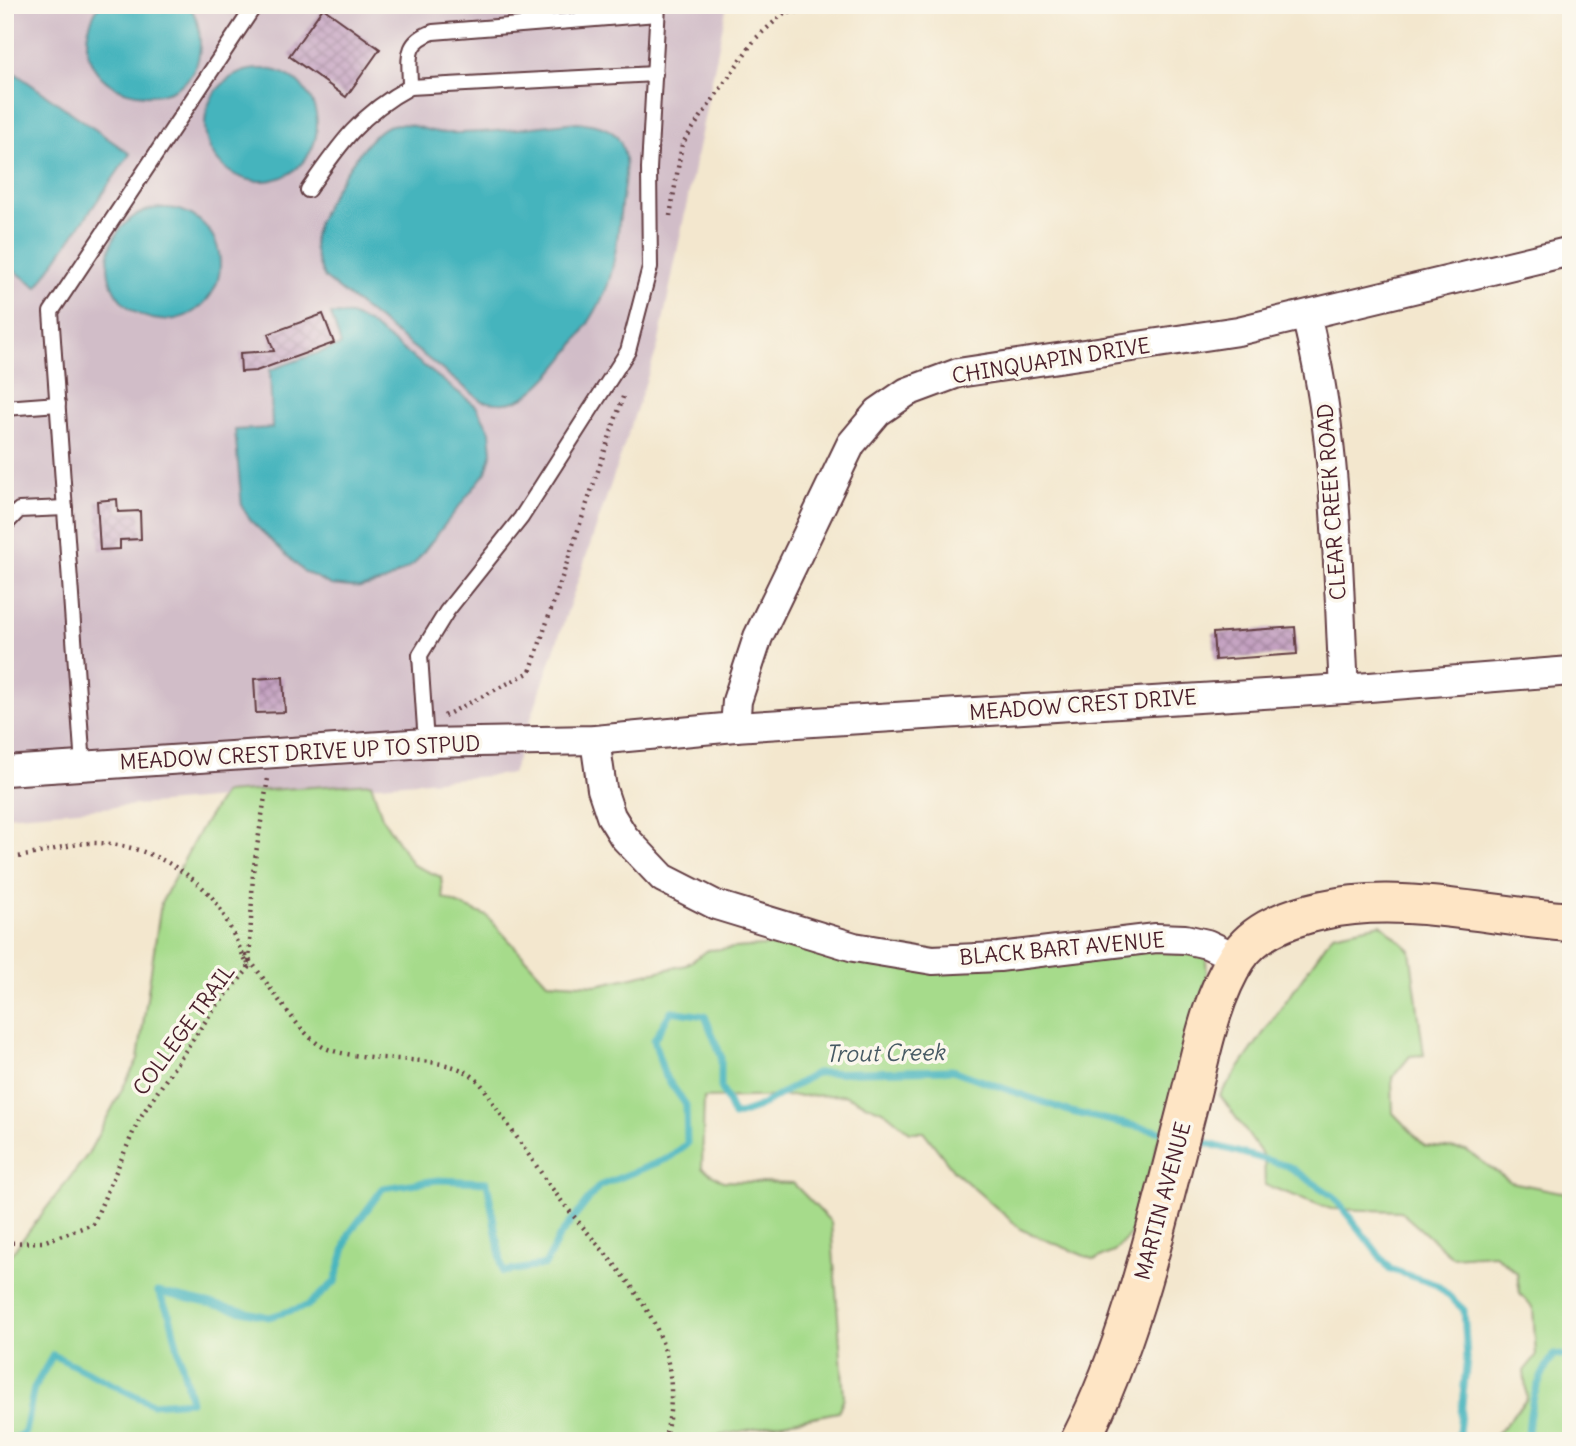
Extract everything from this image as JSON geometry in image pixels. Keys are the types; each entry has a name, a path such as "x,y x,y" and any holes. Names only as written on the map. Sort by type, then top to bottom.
{"street":[{"name":"CHINQUAPIN DRIVE","path":"735,727 737,701 758,637 851,444 878,412 907,392 958,373 1163,344 1306,316 1571,251"},
{"name":"CLEAR CREEK ROAD","path":"1306,316 1323,391 1330,442 1344,689"},
{"name":"MEADOW CREST DRIVE","path":"595,740 735,727 1344,689 1571,671"},
{"name":"MEADOW CREST DRIVE UP TO STPUD","path":"6,771 426,743 595,740"},
{"name":"BLACK BART AVENUE","path":"595,740 602,789 611,816 624,837 663,878 716,905 854,947 933,960 999,957 1156,939 1185,939 1207,944 1237,958"},
{"path":"1237,958 1268,929 1293,918 1325,909 1408,906 1571,922"},
{"name":"MARTIN AVENUE","path":"1080,1441 1103,1396 1123,1343 1208,1031 1237,958"}],"lane":[{"path":"83,766 51,312 255,5"},
{"path":"410,87 410,51 417,38 433,32 657,9 649,169 650,267 628,351 522,518 447,611 420,655 426,743"},
{"path":"308,190 343,139 380,103 410,87 654,74"},
{"path":"5,408 58,404"},
{"path":"5,525 19,510 65,508"},
{"path":"5,756 6,771"}],"path":[{"name":"COLLEGE TRAIL","path":"250,960 254,872 271,754"},
{"path":"5,858 31,857 88,843 132,846 171,865 212,897 249,968"},
{"name":"COLLEGE TRAIL","path":"5,1242 43,1242 93,1224 139,1119 211,1013 249,968 246,956 250,960"},
{"path":"250,960 304,1032 326,1048 446,1066 470,1074 487,1090 553,1189 626,1276 652,1319 672,1380 673,1411 664,1441"}],"shaded area":[{"path":"5,5 727,5 658,346 512,774 5,816"}],"green space":[{"path":"371,783 382,817 413,865 441,877 443,898 487,916 547,982 597,985 686,965 708,950 818,942 1060,960 1113,929 1148,926 1206,957 1207,978 1178,1095 1157,1144 1142,1222 1114,1252 1094,1260 1022,1230 954,1171 924,1132 910,1132 887,1113 844,1095 704,1098 702,1168 723,1181 793,1183 831,1222 844,1397 838,1412 692,1441 5,1441 5,1262 88,1154 138,1059 161,903 200,830 224,793"},
{"path":"1381,924 1410,950 1424,1055 1410,1056 1392,1078 1393,1113 1425,1146 1466,1150 1511,1182 1571,1194 1571,1441 1473,1441 1494,1437 1527,1399 1524,1371 1536,1356 1533,1308 1520,1294 1517,1273 1494,1254 1452,1257 1400,1211 1331,1209 1265,1185 1264,1157 1220,1095 1333,934"}],"water":[{"path":"99,5 188,5 196,19 200,40 193,72 175,89 152,95 128,92 106,81 91,62 87,36"},
{"path":"5,66 130,154 37,287 5,264"},
{"path":"261,69 283,73 301,85 313,103 317,125 313,147 301,165 283,177 261,181 239,177 221,165 209,147 205,125 209,103 221,85 239,73"},
{"path":"578,122 609,130 617,137 624,153 625,179 615,255 608,284 594,314 571,349 530,393 509,403 482,401 325,278 314,248 314,238 323,212 355,158 367,143 388,126 403,124 438,132 462,133"},
{"path":"164,208 186,212 204,224 216,242 220,264 216,286 204,304 186,316 164,320 142,316 124,304 112,286 108,264 112,242 124,224 142,212"},
{"path":"331,314 351,315 368,323 476,406 490,431 492,452 486,472 414,564 386,581 360,588 331,585 303,571 252,522 242,507 235,430 272,428 270,370 341,345"}],"building":[{"path":"323,8 380,49 346,97 289,56"},
{"path":"323,314 334,343 256,371 241,372 240,353 274,351 268,334"},
{"path":"117,499 118,512 140,511 141,539 120,540 120,549 100,550 97,501"},
{"path":"1295,627 1297,654 1215,660 1213,633"},
{"path":"283,677 285,712 256,713 254,679"}],"waterway":[{"name":"Trout Creek","path":"11,1441 25,1432 34,1388 53,1355 152,1404 191,1401 170,1316 158,1292 269,1317 307,1306 335,1282 349,1234 383,1188 438,1180 487,1182 503,1272 545,1265 559,1237 599,1186 669,1158 687,1144 686,1105 664,1074 654,1040 671,1011 705,1016 721,1056 721,1087 734,1116 757,1108 816,1073 952,1070 1071,1112 1158,1131"},
{"name":"Trout Creek","path":"1199,1141 1288,1166 1333,1196 1390,1269 1437,1285 1464,1310 1467,1359 1458,1441"},
{"name":"Trout Creek","path":"1528,1441 1531,1406 1542,1375 1554,1354 1571,1357"}]}
